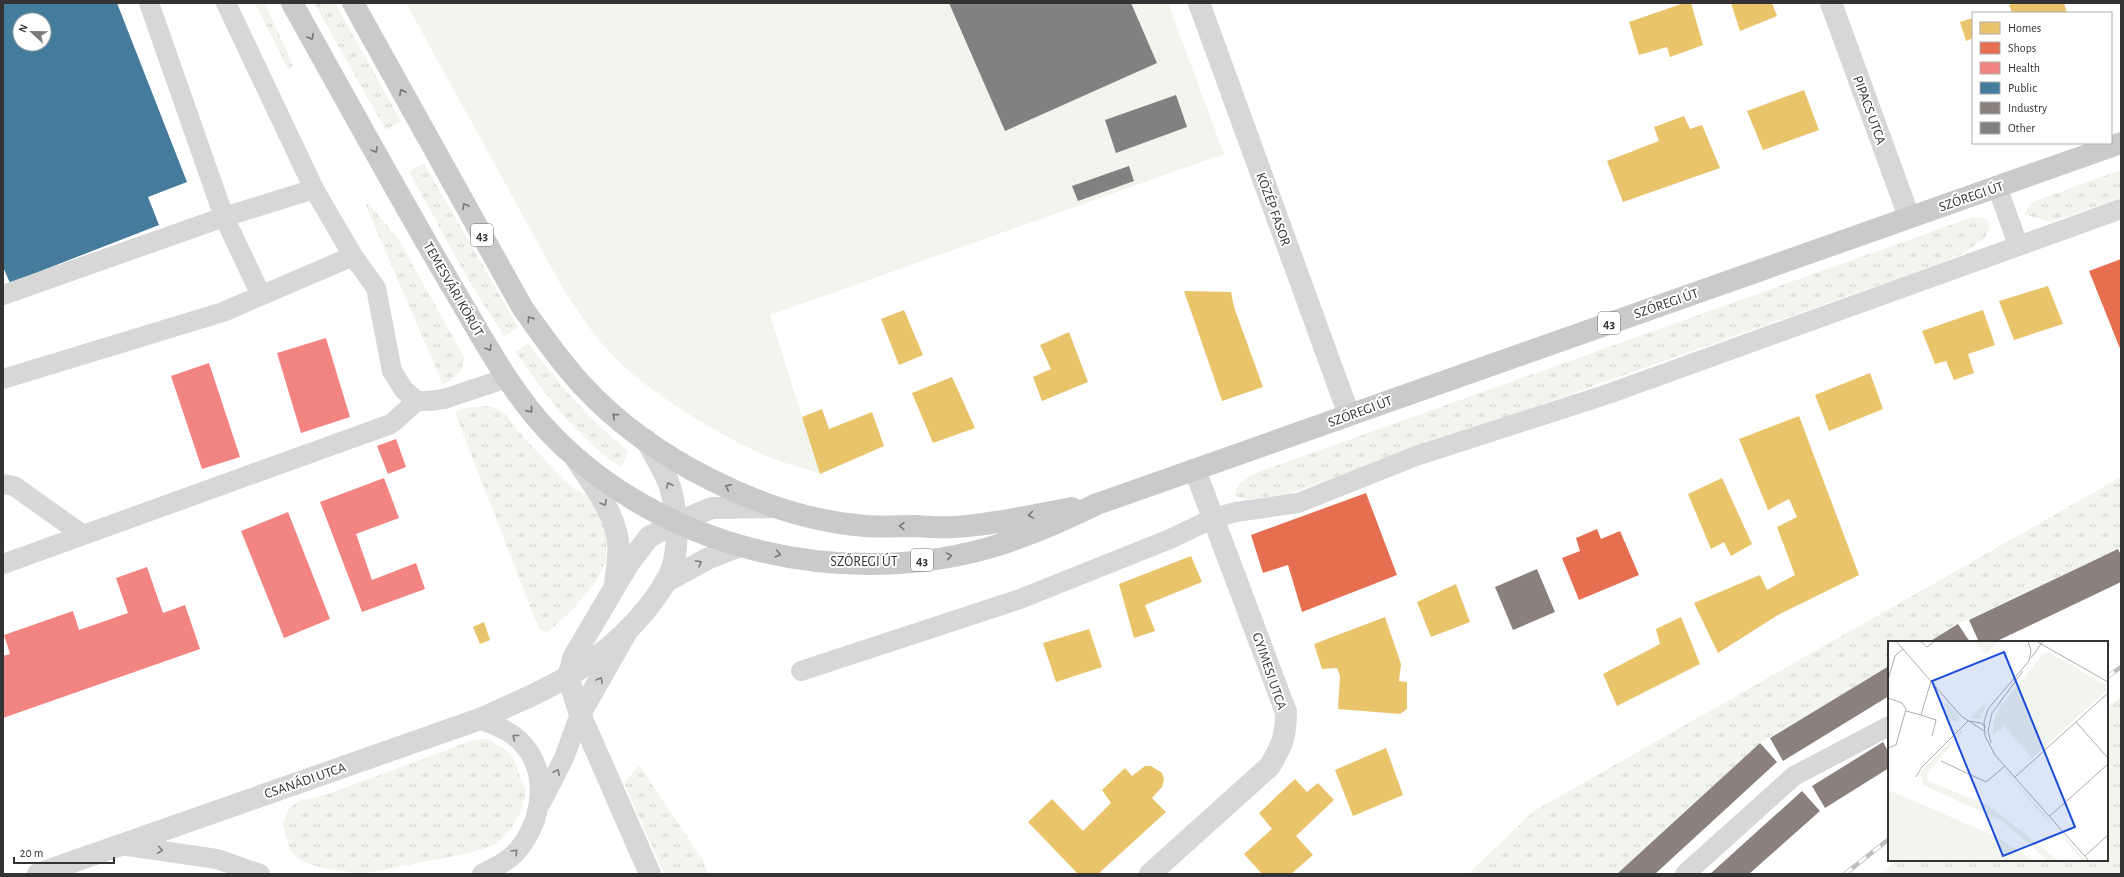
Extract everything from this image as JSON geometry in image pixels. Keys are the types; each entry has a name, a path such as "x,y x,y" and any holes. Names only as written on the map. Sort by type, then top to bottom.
{"main road":[{"name":"TEMESVÁRI KÖRÚT","path":"292,3 438,263 507,378 548,431 576,458 612,486 640,504 675,523"},
{"name":"43","path":"353,3 522,308 551,348 583,386 619,420 646,440"},
{"name":"SZŐREGI ÚT","path":"675,523 740,546 800,559 861,564 922,560 983,549 1042,531 1097,504 2121,143"},
{"name":"SZŐREGI ÚT","path":"646,440 697,472 753,498 778,507 815,517 865,526 954,527 1097,504"}],"street":[{"name":"KÖZÉP FASOR","path":"1199,3 1349,415"},
{"name":"PIPACS UTCA","path":"1831,3 1909,218"},
{"path":"646,440 671,488 675,504 675,523 649,537 641,544 615,584 574,656 568,677 580,714 650,874"},
{"path":"576,458 606,506 616,532 618,553 615,584"},
{"name":"GYIMESI UTCA","path":"1150,874 1270,766 1282,745 1286,732 1286,712 1196,470"},
{"name":"SZŐREGI ÚT","path":"675,523 712,508 778,507"},
{"name":"CSANÁDI UTCA","path":"38,874 480,719 536,694 568,677 588,664 628,630 666,582 676,552 677,539 675,523"},
{"name":"CSANÁDI UTCA","path":"666,582 709,558 740,546"},
{"path":"580,714 628,630"}],"lane":[{"path":"149,3 224,217 262,295"},
{"path":"226,3 314,189 353,256 376,288 392,371 404,390 417,401"},
{"path":"1998,186 2018,245"},
{"path":"3,295 224,217 314,189"},
{"path":"801,671 1020,599 1170,539 1214,518 1236,512 1298,503 1416,456 1615,391 2121,209"},
{"path":"3,379 223,312 353,256"},
{"path":"3,564 391,424 417,401 444,398 507,378"},
{"path":"3,484 14,486 83,535"},
{"path":"482,874 506,861 518,851 535,821 539,806 564,758 580,714"},
{"path":"480,719 511,735 523,744 531,754 539,779 539,806"},
{"path":"1685,874 1794,776 1888,727"},
{"path":"121,845 217,859 260,874"}],"green space":[{"path":"255,3 265,3 293,66 288,69"},
{"path":"314,3 335,3 401,121 386,130"},
{"path":"406,3 1168,3 1224,154 770,315 820,474 771,458 709,427 646,385 613,356 586,323 562,287"},
{"path":"424,163 518,327 504,336 472,286 409,172"},
{"path":"2121,170 2121,198 2051,222 2024,214 2032,202"},
{"path":"368,203 399,240 464,357 464,362 458,374 443,384 366,206"},
{"path":"1973,217 1987,219 1990,227 1984,239 1958,256 1927,268 1277,498 1243,499 1234,496 1238,485 1253,474"},
{"path":"528,343 587,414 628,451 624,462 620,467 604,455 576,429 538,384 516,352"},
{"path":"487,406 498,409 506,415 524,438 572,487 587,496 604,523 607,541 606,561 595,583 575,607 547,633 539,629 455,413 464,408"},
{"path":"2121,477 2121,548 1958,624 1931,641 1888,641 1888,667 1760,743 1617,874 1468,874 1534,811"},
{"path":"2121,697 2121,874 1881,874 1895,861 2108,861 2108,706"},
{"path":"487,739 506,750 512,756 526,791 522,809 511,829 495,845 469,853 362,874 322,868 304,862 290,851 283,825 288,810 298,801 328,794 471,741"},
{"path":"639,765 703,860 708,874 664,874 624,783"}],"building: Homes":[{"path":"1684,3 1691,3 1703,45 1670,57 1667,47 1639,55 1629,22"},
{"path":"1731,3 1772,3 1777,16 1740,31"},
{"path":"2015,3 2064,3 2067,12 2012,12 2009,5"},
{"path":"1972,18 1972,38 1966,41 1960,22"},
{"path":"1804,90 1819,130 1763,150 1747,111"},
{"path":"1684,116 1690,129 1702,125 1720,168 1623,202 1607,161 1659,141 1654,127"},
{"path":"2048,286 2063,324 2014,340 1999,301"},
{"path":"1184,291 1231,292 1234,307 1263,387 1222,401"},
{"path":"904,310 923,355 899,365 881,319"},
{"path":"1983,310 1995,345 1968,354 1974,373 1954,380 1946,361 1935,364 1922,331"},
{"path":"1069,332 1088,382 1042,401 1033,377 1051,369 1040,345"},
{"path":"1870,373 1883,409 1829,431 1815,395"},
{"path":"952,377 975,428 933,443 912,393"},
{"path":"822,409 829,429 872,412 884,446 820,474 802,417"},
{"path":"1799,416 1859,575 1778,615 1718,653 1694,603 1760,575 1767,590 1795,575 1777,527 1797,517 1789,499 1768,510 1739,439"},
{"path":"1722,478 1752,544 1731,556 1724,542 1711,549 1688,494"},
{"path":"1191,556 1202,582 1145,605 1155,631 1134,638 1119,584"},
{"path":"1456,584 1470,622 1431,637 1417,602"},
{"path":"1385,617 1401,664 1399,681 1407,682 1407,709 1400,714 1338,709 1340,676 1337,668 1322,669 1314,644"},
{"path":"1681,617 1700,664 1617,706 1603,674 1660,644 1656,629"},
{"path":"484,622 490,640 480,644 473,627"},
{"path":"1089,629 1102,667 1056,682 1043,643"},
{"path":"1386,748 1403,795 1353,816 1335,770"},
{"path":"1145,766 1151,766 1162,773 1164,779 1162,787 1152,798 1166,812 1098,874 1078,874 1028,822 1052,799 1083,831 1111,803 1102,790 1125,768 1132,776"},
{"path":"1295,779 1307,792 1318,783 1334,800 1296,836 1313,855 1291,874 1262,874 1244,854 1272,829 1259,813"}],"building: Shops":[{"path":"2121,259 2121,351 2089,271"},
{"path":"1366,493 1397,575 1302,612 1288,565 1263,573 1251,535"},
{"path":"1597,529 1601,539 1620,531 1639,575 1579,600 1562,558 1580,551 1576,538"}],"building: Health":[{"path":"326,338 350,417 301,433 277,353"},
{"path":"209,363 240,457 202,469 171,376"},
{"path":"396,439 406,467 388,474 377,446"},
{"path":"384,478 399,518 356,534 372,580 416,563 425,589 362,612 320,502"},
{"path":"288,512 330,619 284,638 241,531"},
{"path":"147,567 163,613 185,605 200,649 3,718 3,656 10,654 4,635 73,611 79,630 128,613 116,578"}],"building: Public":[{"path":"3,3 117,3 187,182 148,197 159,225 10,283 3,267"}],"building: Industry":[{"path":"2118,549 2121,555 2121,582 1997,641 1979,641 1969,620"},
{"path":"1537,569 1555,612 1513,630 1495,587"},
{"path":"1958,624 1969,641 1931,641"},
{"path":"1888,667 1888,697 1783,761 1770,738"},
{"path":"1883,742 1888,751 1888,769 1825,808 1812,786"},
{"path":"1760,743 1777,762 1655,874 1617,874"},
{"path":"1802,791 1820,811 1749,874 1710,874"}],"building: Other":[{"path":"949,3 1131,3 1157,63 1005,131"},
{"path":"1176,95 1187,127 1116,153 1105,120"},
{"path":"1129,166 1134,181 1078,201 1072,186"}],"railway":[{"path":"2108,676 2121,667"},
{"path":"1845,874 1888,840"}]}
